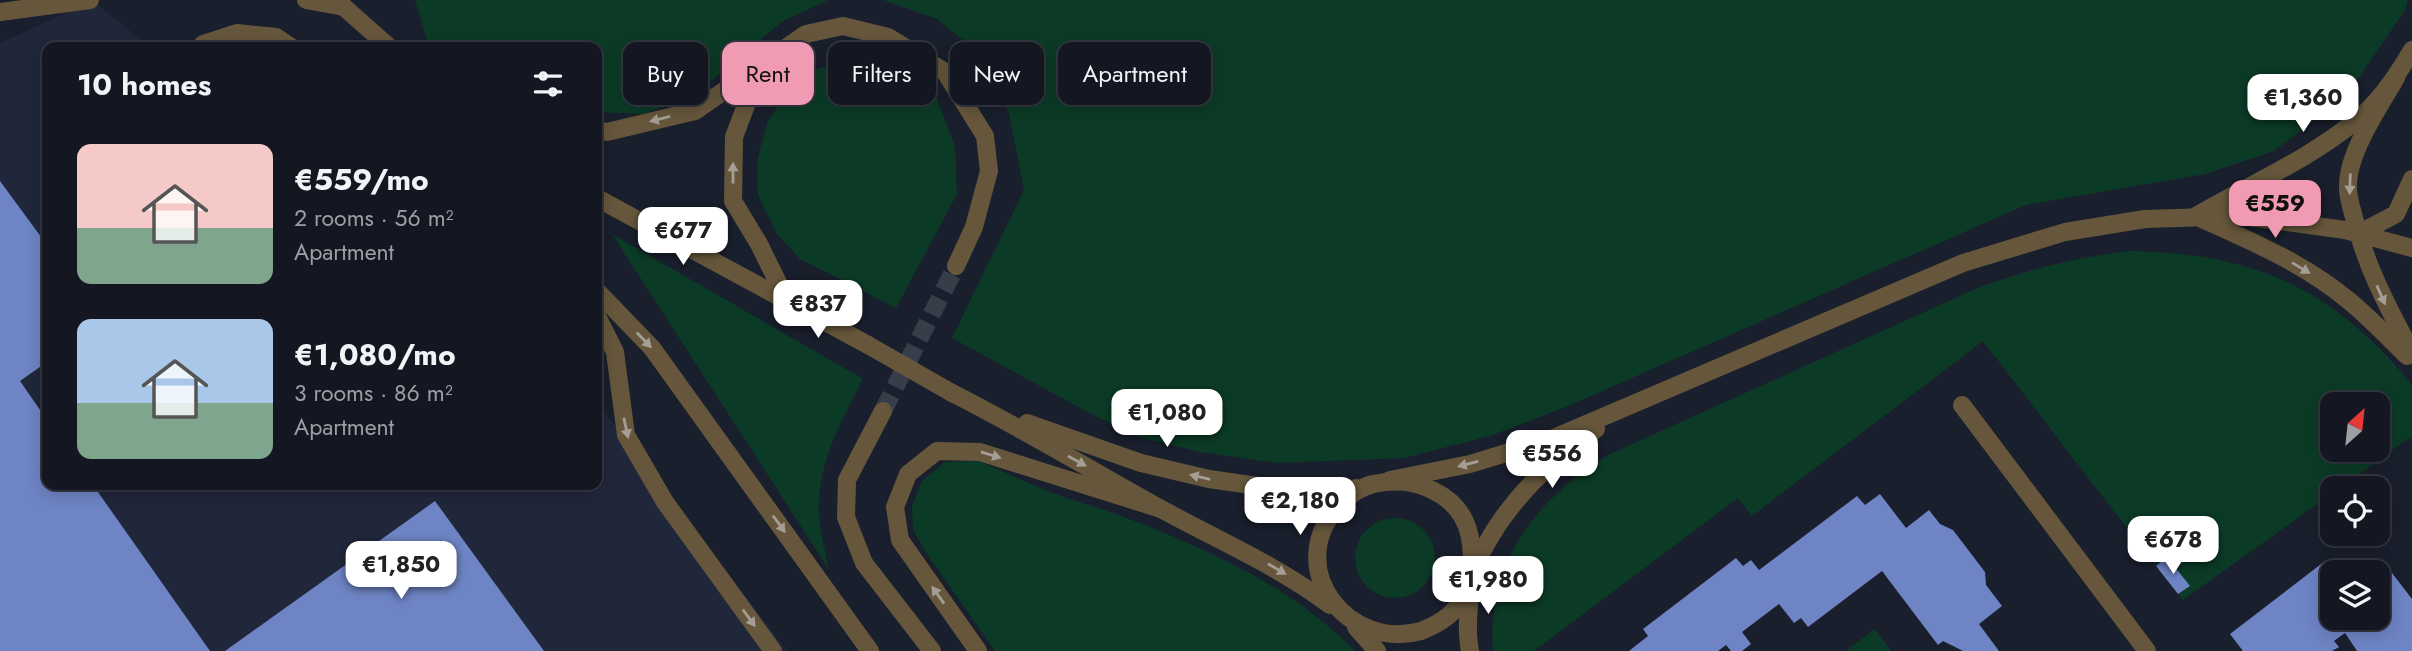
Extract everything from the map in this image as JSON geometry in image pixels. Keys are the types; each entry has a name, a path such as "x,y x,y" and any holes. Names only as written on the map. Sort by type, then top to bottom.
{"street":[{"path":"0,12 90,0"},
{"path":"306,0 340,4 382,42"},
{"path":"794,42 806,34 843,26 888,37 945,72 985,136 989,171 974,227 956,266"},
{"path":"213,42 237,33 276,37 284,42"},
{"path":"2412,50 2353,160 2348,185 2358,234 2369,269 2412,353"},
{"path":"2196,216 2290,167 2360,117 2396,78"},
{"path":"602,131 695,111 722,92"},
{"path":"746,105 734,137 733,201 759,244 787,301"},
{"path":"2358,234 2396,214 2412,179"},
{"path":"602,201 975,404 1161,509 1244,550 1302,584 1339,612 1377,651"},
{"path":"2196,216 2270,249 2308,271 2348,299 2412,362"},
{"path":"975,404 1108,452 1209,480 1319,495 1483,460 1549,440 1963,263 2065,232 2146,219 2242,216 2358,234 2412,248"},
{"path":"602,296 652,348 870,651"},
{"path":"602,326 615,352 626,435 665,502 773,650"},
{"path":"1962,405 2147,651"},
{"path":"1354,625 1380,635 1408,635 1434,626 1455,608 1469,584 1474,566 1502,518 1538,477 1579,441 1625,409"},
{"path":"883,411 847,480 846,517 864,563 932,651"},
{"path":"978,651 900,540 895,507 908,474 918,466 937,452 980,452 1161,509"},
{"path":"1390,480 1417,483 1441,495 1460,514 1471,539 1474,566"},
{"path":"1339,612 1325,592 1318,568 1319,543 1328,519 1335,510 1343,500 1364,486"},
{"path":"1469,584 1470,651"}],"shaded area":[{"path":"93,1 144,42 42,42 42,490 602,490 602,409 787,651 0,651 0,43"}],"green space":[{"path":"415,0 828,0 783,21 758,42 722,42 722,72 708,84 708,42 623,42 623,105 668,105 642,114 602,112 602,42 428,42"},
{"path":"883,0 2408,0 2405,10 2347,95 2274,151 2205,174 2026,205 1568,406 1490,436 1404,458 1277,463 1200,452 1139,437 952,338 1024,190 1006,105 1044,105 1044,42 966,42 937,19"},
{"path":"828,66 828,105 936,105 936,98 955,147 957,194 896,308 800,259 777,234 758,195 757,162 767,123 778,105 814,105 814,71"},
{"path":"612,234 863,379 832,443 822,477 819,520 828,568"},
{"path":"2129,251 2173,253 2213,259 2251,268 2285,281 2318,299 2349,321 2380,349 2410,382 2412,436 2390,452 2390,392 2320,392 2320,462 2376,462 2357,476 2320,476 2320,502 2183,600 2178,594 2189,586 2168,557 2156,566 1983,341 1752,516 1738,498 1534,651 1493,651 1493,619 1498,589 1508,561 1539,512 1584,471 1610,454 1982,286 2055,264"},
{"path":"979,461 1058,495 1160,531 1250,573 1305,608 1355,651 995,651 913,530 912,506 922,481 945,462"},
{"path":"1395,518 1410,521 1423,530 1432,543 1435,558 1432,573 1423,586 1410,595 1395,598 1380,595 1367,586 1358,573 1355,558 1358,543 1367,530 1380,521"},
{"path":"1875,629 1891,651 1846,651"}],"building":[{"path":"0,181 42,238 42,366 20,381 42,413 42,490 97,490 210,651 0,651"},
{"path":"1880,494 1906,528 1929,510 1940,524 1953,530 1985,572 1986,585 2002,606 1979,624 1999,651 1963,651 1943,641 1938,645 1882,571 1808,627 1801,618 1794,623 1779,604 1742,632 1751,644 1742,651 1731,651 1726,645 1718,651 1629,651 1648,636 1643,629 1736,558 1743,566 1751,560 1759,570 1857,496 1865,505"},
{"path":"435,501 544,651 225,651"},
{"path":"2167,557 2190,586 2178,594 2156,566"},
{"path":"2320,565 2320,630 2390,630 2392,573 2412,599 2412,651 2357,651 2345,633 2334,641 2339,647 2332,651 2243,651 2230,634"}],"tunnel":[{"path":"883,411 956,266"}]}
